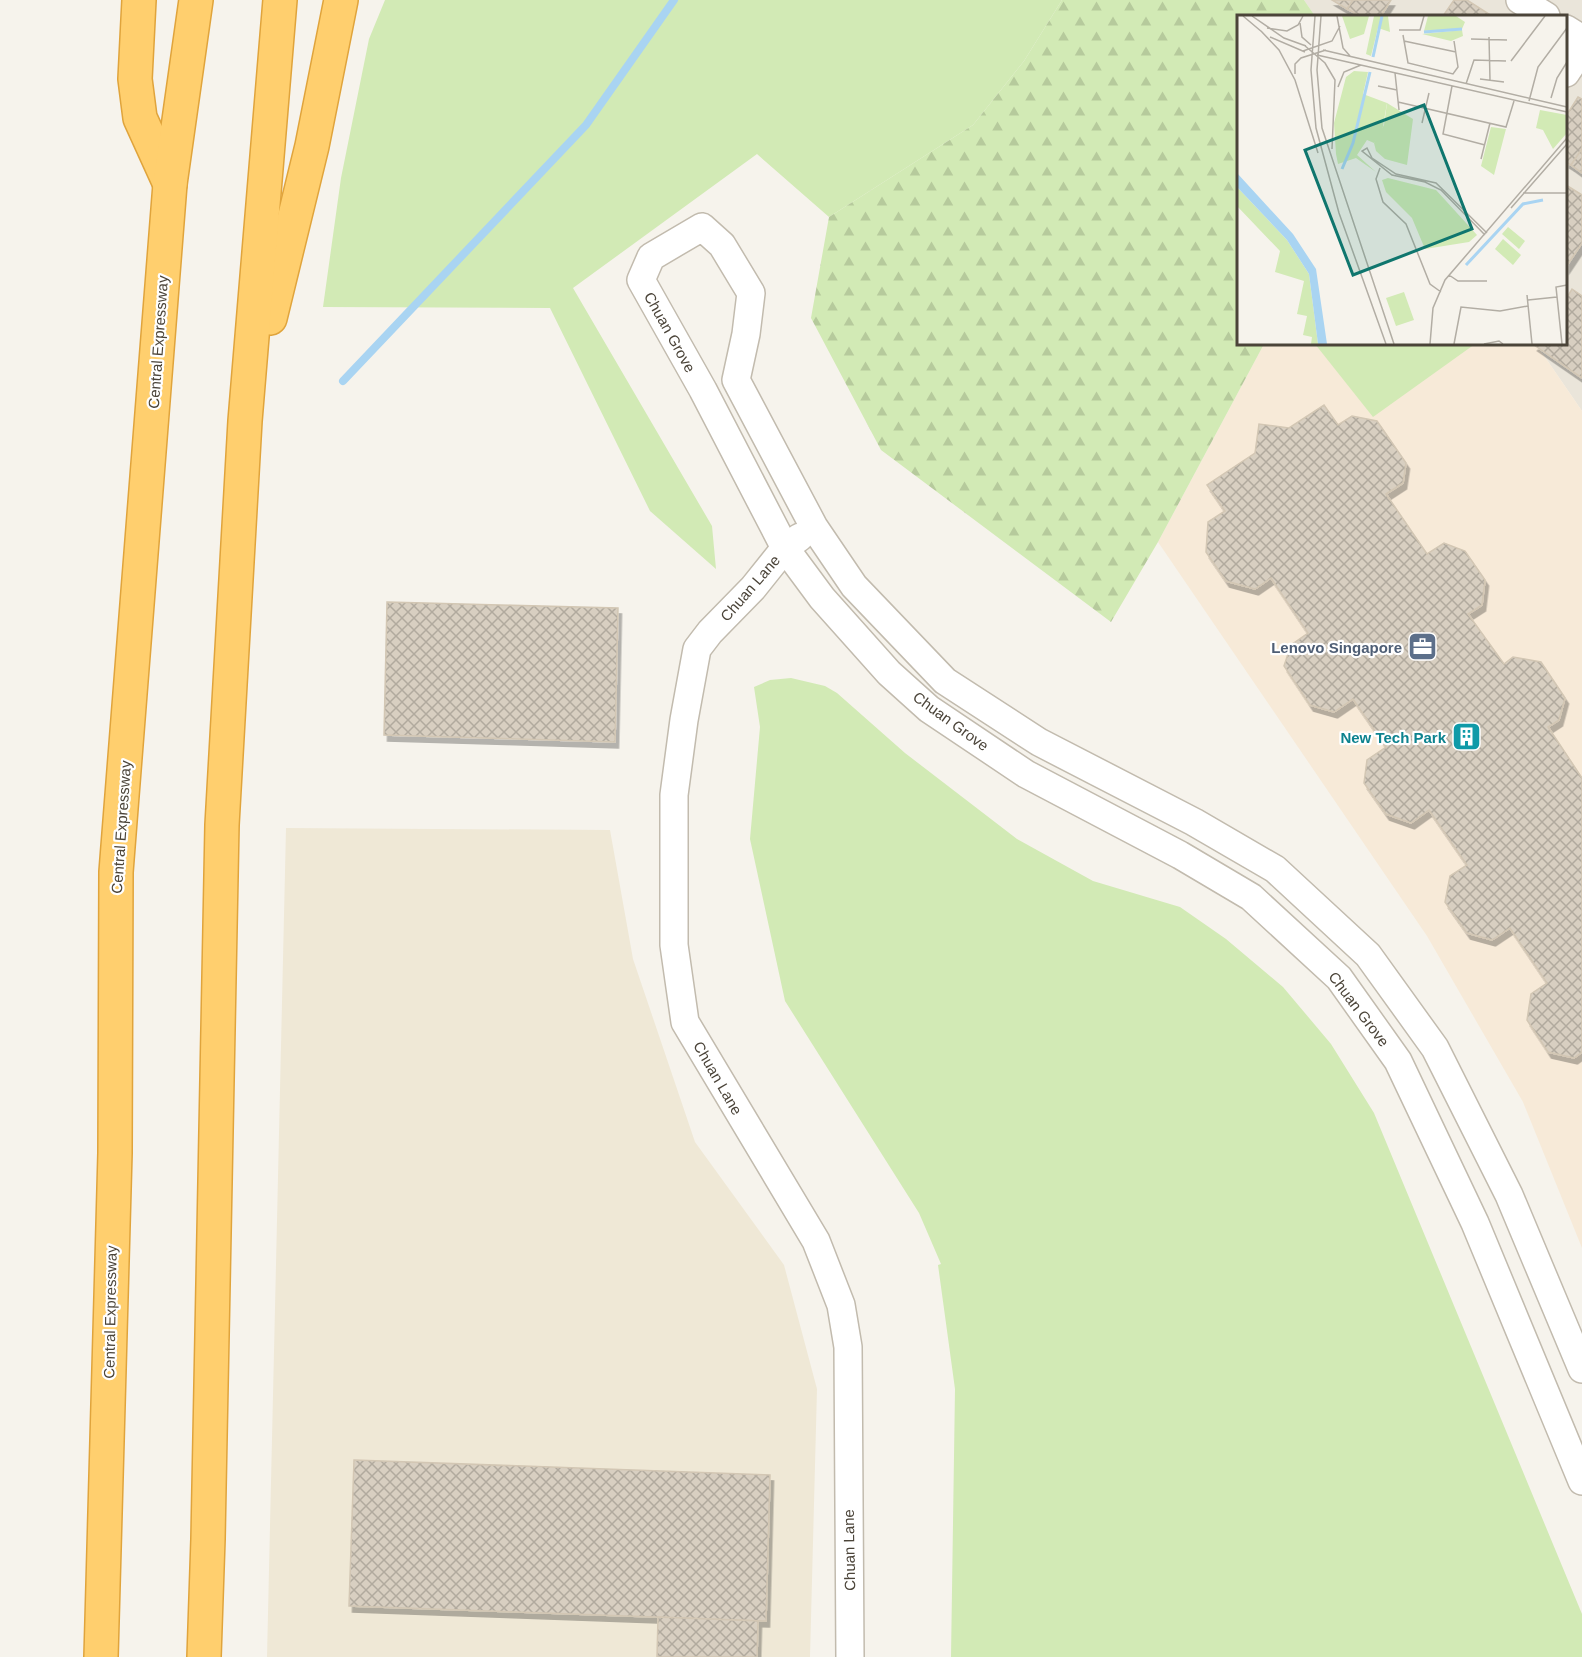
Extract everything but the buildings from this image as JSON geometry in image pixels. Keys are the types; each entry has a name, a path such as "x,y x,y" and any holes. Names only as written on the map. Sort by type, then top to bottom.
{"highway":[{"path":"139,0 135,79 140,118 170,184"},
{"name":"Central Expressway","path":"101,1657 115,1153 116,872 170,184 196,0"},
{"path":"204,1657 209,1527 222,825 245,422 280,0"},
{"path":"245,422 312,146 341,0"}],"street":[{"path":"1520,0 1544,15"},
{"path":"1567,30 1582,39"},
{"path":"1567,72 1582,49"},
{"name":"Chuan Grove","path":"1582,1369 1509,1195 1435,1048 1368,955 1275,869 1194,822 1039,742 945,681 854,586 814,526 736,380 746,334 751,293 722,245 702,227 651,257 641,280 703,390 785,548 822,598 889,673 929,709 1026,774 1180,855 1251,897 1339,978 1398,1061 1475,1223 1582,1481"},
{"name":"Chuan Lane","path":"814,526 785,548 753,588 710,632 697,649 674,795 674,945 685,1022 816,1241 841,1305 848,1347 850,1657"}],"shaded area":[{"path":"1304,0 1582,0 1582,411 1537,345 1567,345 1567,15 1314,15"},
{"path":"1263,345 1537,345 1582,411 1582,1248 1523,1102 1427,936 1158,542"},
{"path":"286,828 610,830 633,959 695,1142 784,1265 817,1389 810,1657 267,1657"}],"green space":[{"path":"385,0 1062,0 1024,61 973,125 829,217 757,154 573,288 712,526 716,569 650,511 550,308 323,307 341,178 369,39"},
{"path":"1062,0 1304,0 1314,15 1237,15 1237,345 1263,345 1158,542 1111,622 881,450 811,318 829,217 973,125 1024,61"},
{"path":"1316,345 1474,345 1373,417"},
{"path":"791,678 825,686 837,693 905,753 1017,839 1093,881 1180,907 1226,939 1283,987 1331,1044 1374,1113 1582,1614 1582,1657 951,1657 955,1389 938,1265 941,1264 919,1213 785,1001 750,839 760,727 754,687 770,680"}],"waterway":[{"path":"343,381 586,125 674,0"}],"place":[{"name":"Lenovo Singapore","path":"1423,647"},
{"name":"New Tech Park","path":"1467,737"}]}
